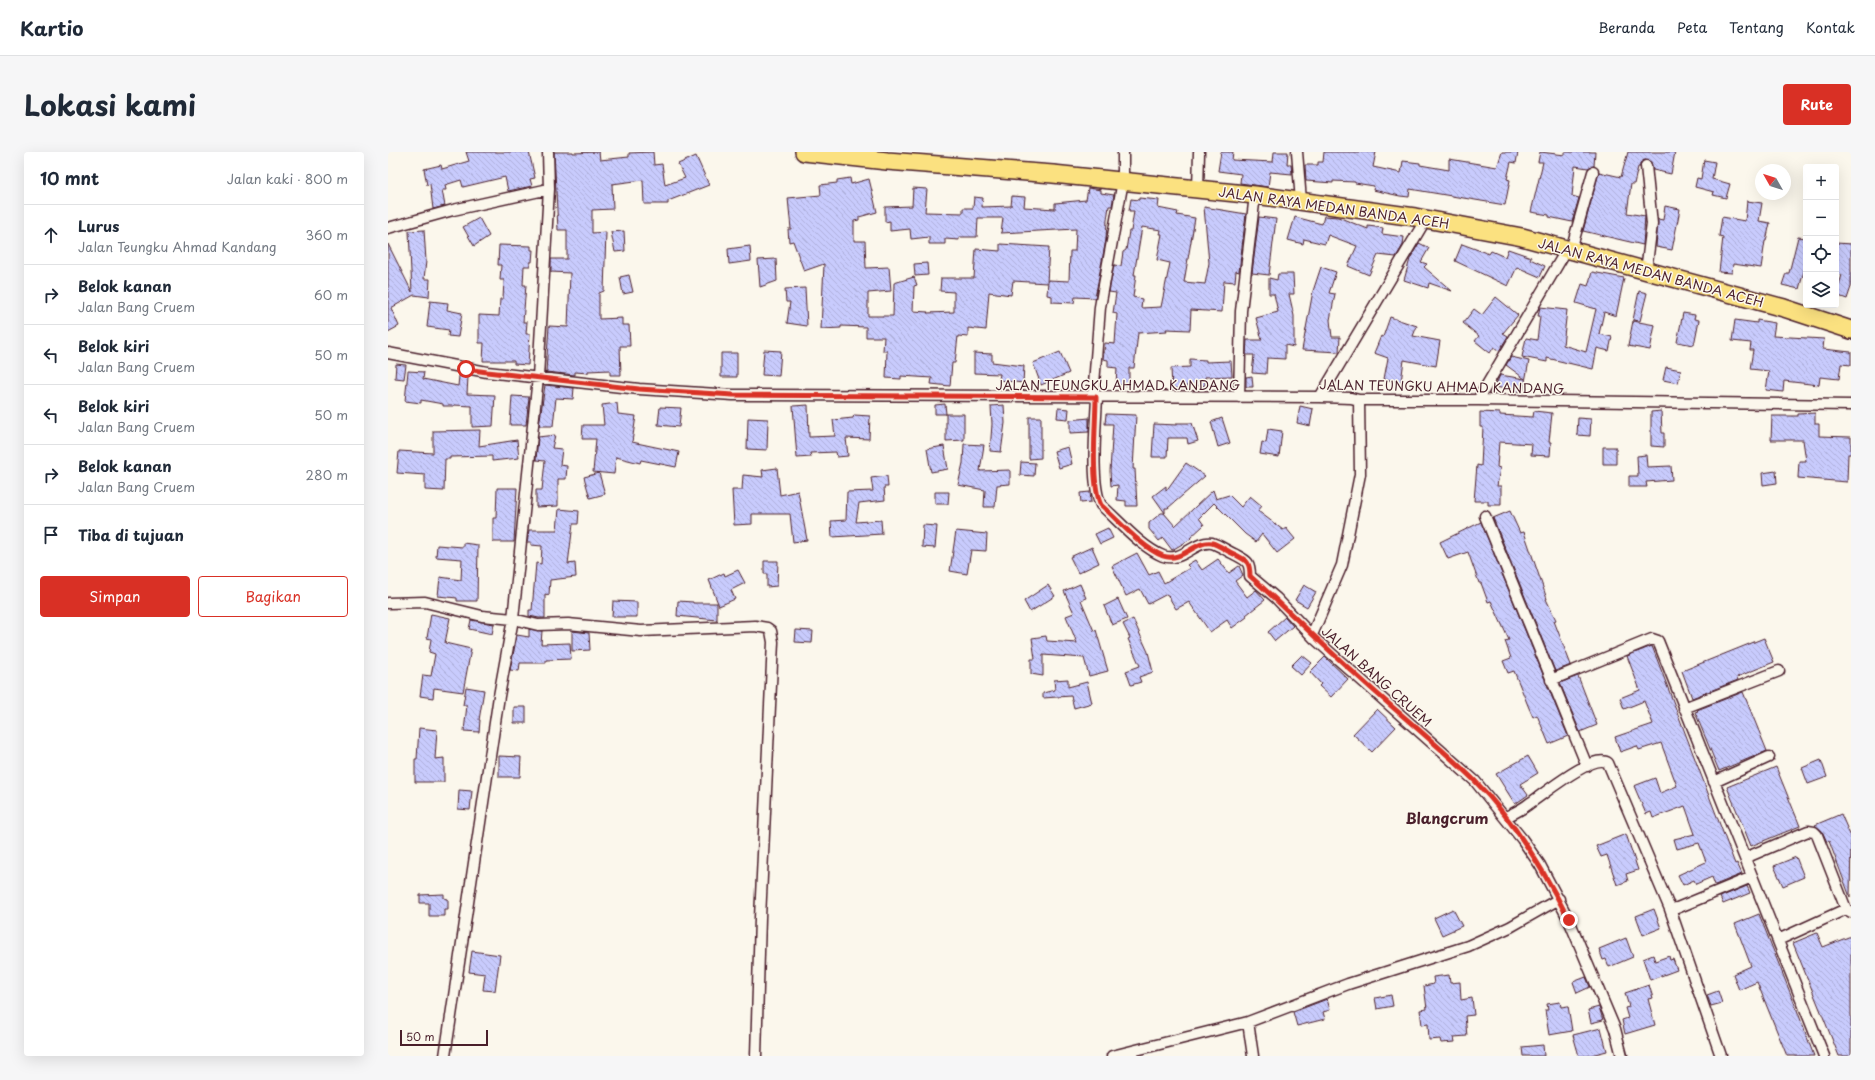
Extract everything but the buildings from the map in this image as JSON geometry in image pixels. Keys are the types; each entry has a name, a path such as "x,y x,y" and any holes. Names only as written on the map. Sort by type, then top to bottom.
{"highway":[{"name":"JALAN RAYA MEDAN BANDA ACEH","path":"804,152 1123,181 1255,195 1426,219 1522,237 1784,308 1851,330"}],"street":[{"path":"445,1056 499,696 513,619 538,377 549,189 548,152"},
{"path":"1094,397 1100,307 1123,181 1123,152"},
{"path":"1198,190 1199,152"},
{"path":"1297,152 1301,201"},
{"path":"1646,166 1652,224 1646,271"},
{"path":"1478,400 1569,250 1593,172"},
{"path":"388,228 454,210 549,189"},
{"path":"1239,397 1241,311 1255,195"},
{"path":"1320,397 1426,219"},
{"name":"JALAN TEUNGKU AHMAD KANDANG","path":"388,353 487,372 639,389 733,395 1320,397 1351,398 1358,400 1478,400 1851,405"},
{"name":"JALAN BANG CRUEM","path":"1094,397 1096,496 1101,505 1150,549 1164,556 1182,556 1197,546 1211,543 1245,560 1250,565 1250,576 1276,598 1312,635 1475,781 1506,817 1540,865 1559,899 1595,979 1615,1029 1622,1056"},
{"path":"1312,635 1342,565 1360,474 1358,400"},
{"path":"1485,516 1587,766"},
{"path":"388,603 425,602 482,616 513,619 538,625 568,624 641,631 755,626 769,629 773,642 766,783 756,1056"},
{"path":"1551,680 1655,639 1658,641 1824,1056"},
{"path":"1684,708 1779,670"},
{"path":"1714,782 1769,757"},
{"path":"1506,817 1530,804 1552,787 1587,766 1601,760 1608,763 1670,909 1721,1056"},
{"path":"1745,858 1808,831 1814,832 1817,835 1849,910 1778,940"},
{"path":"1670,909 1678,908 1752,877"},
{"path":"1112,1056 1248,1022 1348,984 1468,946 1510,927 1559,899"},
{"path":"1248,1022 1253,1056"}],"district":[{"name":"Blangcrum","path":"1447,817"}],"route":[{"path":"466,369 639,389 733,395 1096,397 1095,480 1096,496 1101,505 1150,549 1164,556 1182,556 1197,546 1211,543 1245,560 1250,565 1250,576 1276,598 1315,639 1475,781 1522,838 1540,865 1569,920"}]}
